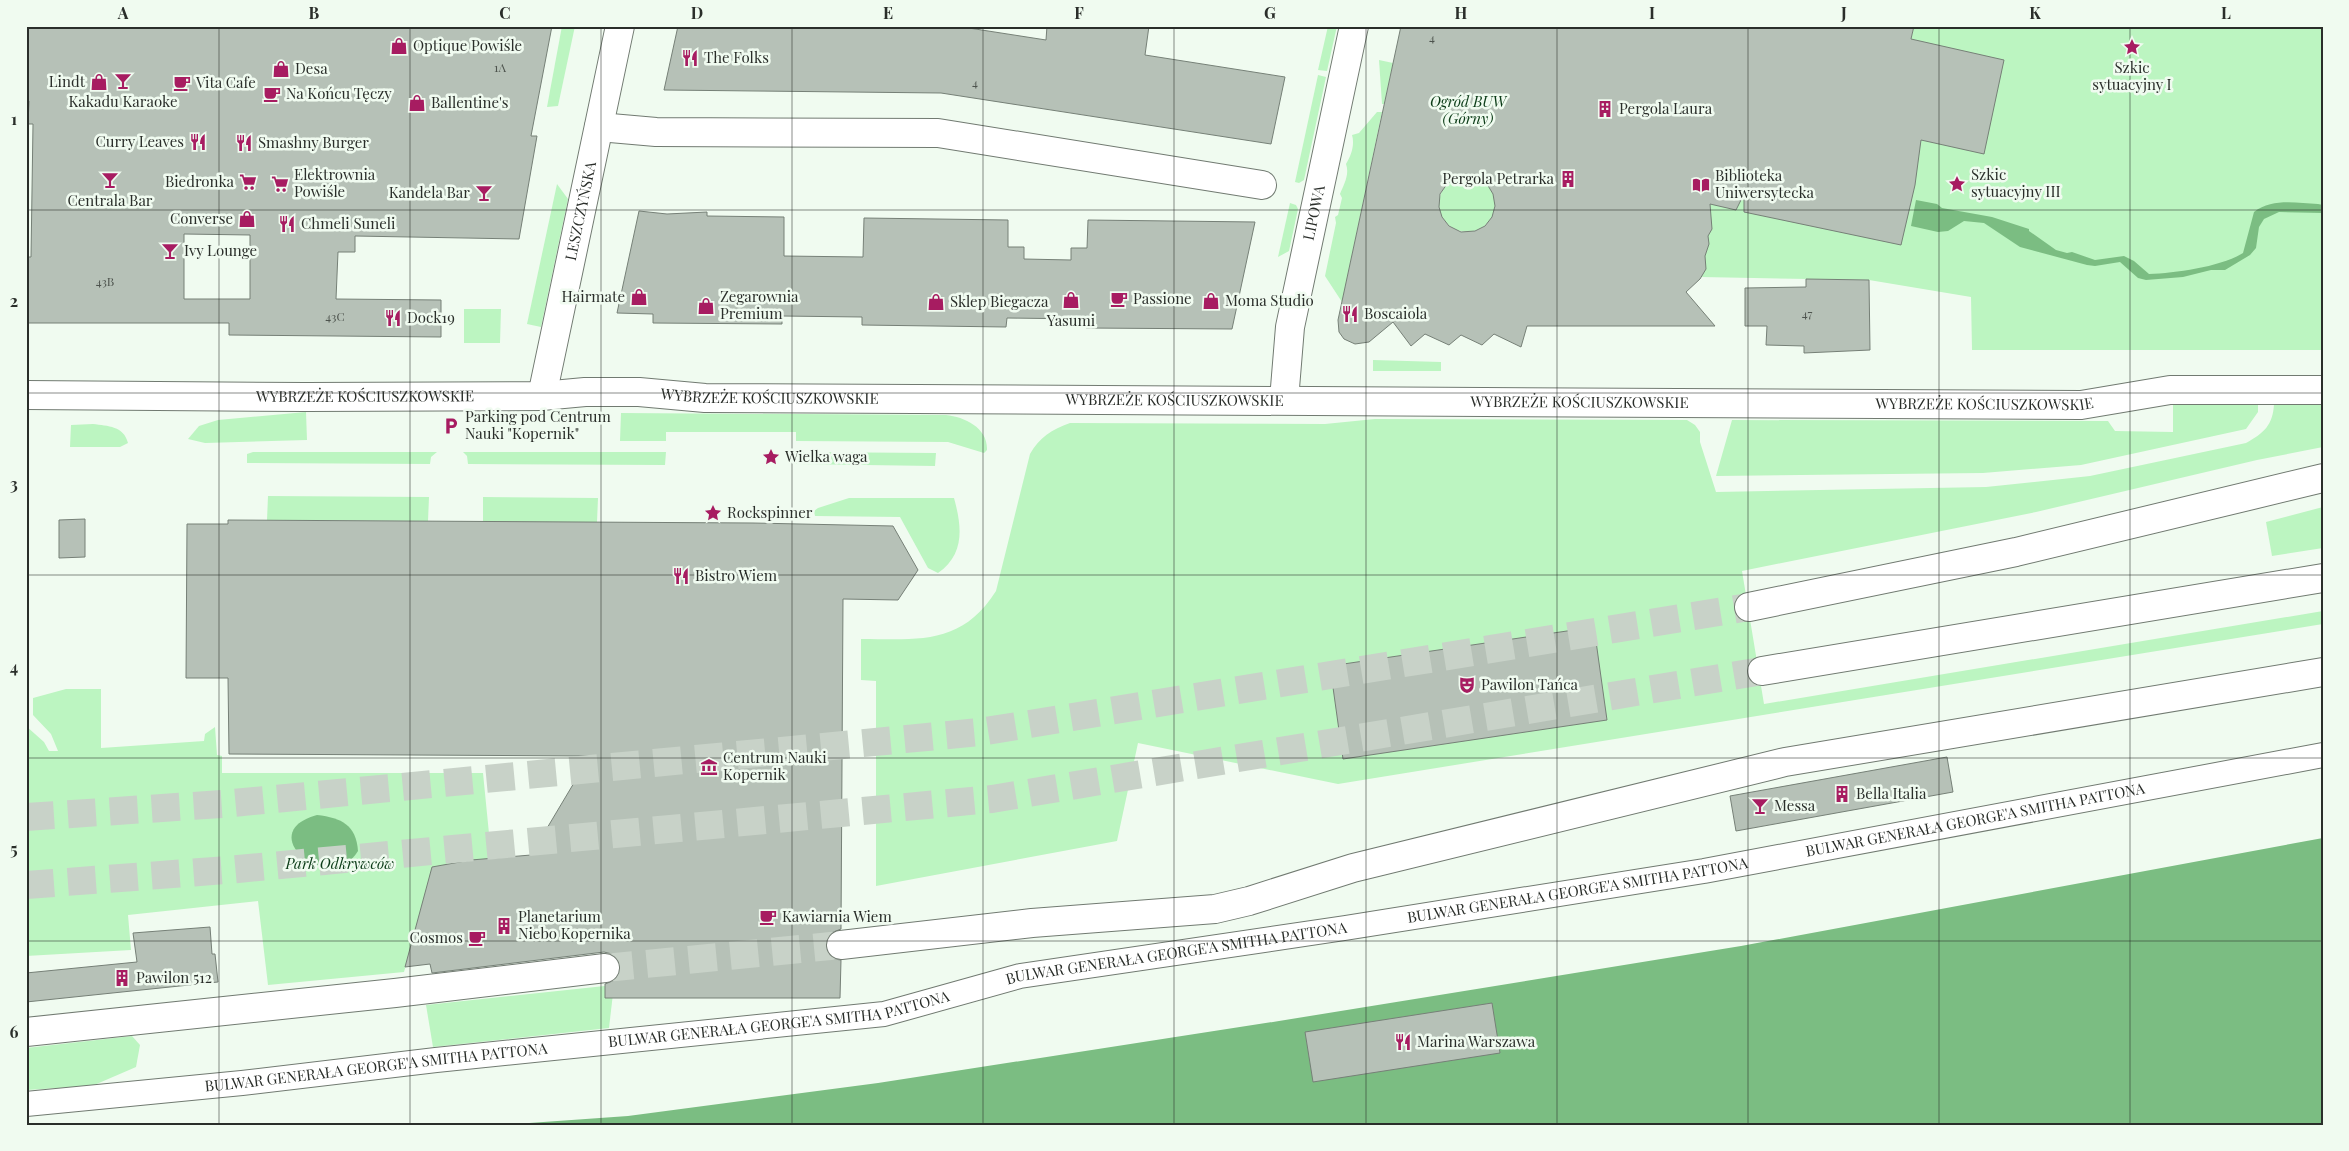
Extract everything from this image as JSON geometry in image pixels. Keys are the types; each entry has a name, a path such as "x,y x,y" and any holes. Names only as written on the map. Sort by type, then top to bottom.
{"street":[{"name":"LESZCZYŃSKA","path":"542,396 620,26"},
{"name":"LIPOWA","path":"1284,400 1290,327 1354,26"},
{"path":"599,128 656,132 938,133 1262,185"},
{"name":"WYBRZEŻE KOŚCIUSZKOWSKIE","path":"26,395 542,396 585,392 638,392 705,398 2081,405 2170,390 2323,390"},
{"path":"1749,607 2016,552 2323,478"},
{"path":"1762,672 2323,578"},
{"path":"842,945 1032,923 1215,909 1248,901 1353,868 1785,762 2323,672"},
{"name":"BULWAR GENERAŁA GEORGE'A SMITHA PATTONA","path":"26,1104 242,1083 436,1060 884,1014 1020,976 1355,927 1704,871 2323,756"},
{"path":"26,1032 395,993 605,968"}],"green space":[{"path":"562,26 575,26 558,106 547,107"},
{"path":"1328,26 1337,26 1327,71 1318,70"},
{"name":"Ogród BUW (Górny)","path":"1914,26 2323,26 2323,350 1972,350 1971,297 1869,280 1701,277 1701,273 1386,299 1425,42 1897,107","holes":["1443,174 1494,177 1498,226 1478,241 1433,223"]},
{"path":"1379,60 1393,63 1384,104 1382,104"},
{"path":"1318,75 1326,77 1304,180 1299,183 1295,182"},
{"path":"1377,112 1382,112 1342,302 1325,276 1336,223 1335,217 1338,215 1342,198 1340,194 1347,176 1346,164 1352,150 1352,135 1359,133"},
{"path":"1467,176 1478,178 1487,184 1493,193 1495,204 1493,215 1487,224 1478,230 1467,232 1456,230 1447,224 1441,215 1439,204 1441,193 1447,184 1456,178"},
{"path":"557,184 568,199 541,327 527,324"},
{"path":"1290,203 1296,205 1298,209 1289,251 1278,257"},
{"path":"464,309 501,309 500,343 464,343"},
{"path":"1373,360 1441,362 1441,371 1373,371"},
{"path":"2173,404 2258,405 2258,412 2246,429 2081,465 1983,473 1716,476 1732,420 2108,421 2115,431 2173,432"},
{"path":"2274,404 2323,404 2323,447 2257,460 2036,512 1742,571 1764,704 2323,611 2323,624 1338,784 1138,743 1117,841 876,886 876,681 861,680 861,639 901,639 937,636 968,622 982,609 996,591 1030,454 1047,435 1057,428 1070,423 1325,424 1375,419 1687,420 1695,425 1700,432 1700,442 1716,492 1986,487 2090,476 2246,443 2258,436 2266,428 2272,418"},
{"path":"306,412 307,440 205,443 188,439 199,426 218,420"},
{"path":"621,413 946,415 961,418 974,425 984,436 987,450 984,453 948,442 796,441 796,432 666,432 666,441 620,441"},
{"path":"93,424 110,426 119,430 126,437 128,443 120,447 70,447 71,425"},
{"path":"253,452 437,452 431,457 430,464 247,463 247,454"},
{"path":"463,452 666,452 665,465 468,464 467,456"},
{"path":"795,452 936,453 935,466 795,464"},
{"path":"268,496 429,497 428,521 267,520"},
{"path":"483,497 598,498 597,522 483,522"},
{"path":"849,498 954,498 960,529 957,549 953,557 947,566 938,573 928,568 900,517 815,516 814,511 818,508"},
{"path":"2323,507 2323,548 2272,556 2266,522"},
{"name":"Park Odkrywców","path":"66,689 101,689 101,748 204,741 205,734 215,727 217,755 222,756 222,773 483,773 492,864 430,877 404,972 268,985 258,901 128,915 131,950 26,956 26,726 44,742 49,751 58,751 51,734 33,715 33,698"},
{"path":"614,985 609,1028 433,1047 426,1005"},
{"path":"132,1036 140,1045 136,1067 92,1086 26,1090 26,1048"}],"shaded area":[{"path":"1916,200 1937,204 1942,208 1992,217 2029,229 2029,231 2056,250 2067,253 2072,252 2095,260 2124,256 2134,261 2149,274 2185,271 2210,266 2243,253 2254,212 2268,205 2284,202 2318,204 2323,205 2323,213 2279,212 2264,219 2259,227 2256,248 2250,255 2225,270 2211,270 2183,277 2146,280 2138,278 2120,262 2095,266 2087,265 2020,247 1984,223 1964,221 1948,231 1938,232 1911,226"},
{"path":"317,815 334,818 351,829 357,842 358,851 346,863 331,867 316,865 303,857 294,846 292,835 299,824"},
{"path":"2323,838 2323,1125 500,1125 628,1116 878,1083 1279,1021 1741,946"}],"building":[{"path":"26,26 552,26 531,136 537,136 519,239 355,236 355,252 338,252 336,299 441,300 441,337 229,335 229,323 26,323 26,257 31,257 33,124 28,124 29,101 26,101","holes":["184,234 250,235 250,299 184,299"]},
{"path":"678,26 956,26 1046,40 1047,26 1149,26 1145,55 1285,77 1271,144 941,93 664,90"},
{"name":"Biblioteka Uniwersytecka","path":"1401,26 1914,26 1911,39 2004,60 1984,154 1921,140 1915,185 1901,245 1744,212 1744,194 1736,210 1710,204 1712,229 1708,236 1709,244 1705,256 1706,269 1700,279 1686,292 1715,326 1527,326 1521,347 1494,334 1482,345 1461,335 1449,345 1425,334 1411,346 1393,322 1369,342 1355,344 1344,339 1339,332 1338,320","holes":["1471,176 1487,184 1493,194 1495,206 1492,217 1485,226 1475,231 1461,232 1449,226 1442,217 1439,207 1440,194 1447,184 1458,177"]},
{"path":"639,211 667,214 707,212 707,216 784,217 784,256 863,257 864,218 1008,220 1008,247 1024,247 1024,259 1071,260 1071,248 1087,248 1088,220 1255,222 1232,329 1086,328 1086,319 1007,318 1006,327 862,325 862,317 782,316 782,324 653,323 653,314 617,313"},
{"path":"1806,279 1869,280 1870,350 1804,353 1804,346 1766,345 1767,326 1745,326 1745,288 1806,287"},
{"path":"85,519 85,557 59,558 59,520"},
{"name":"Centrum Nauki Kopernik","path":"228,520 753,523 893,526 918,570 898,600 843,599 841,929 831,933 827,938 825,946 829,955 834,959 841,960 840,998 605,998 605,984 615,980 619,975 621,967 617,958 612,954 604,952 432,973 430,964 405,967 432,867 471,860 531,855 590,756 229,754 228,678 186,678 187,524 228,524"},
{"name":"Pawilon Tańca","path":"1594,627 1607,720 1343,759 1330,666"},
{"name":"Bella Italia","path":"1947,757 1953,792 1736,831 1730,796"},
{"name":"Pawilon 512","path":"210,927 212,954 215,954 218,982 26,1002 26,973 137,962 133,933"},
{"name":"Marina Warszawa","path":"1492,1003 1500,1053 1313,1082 1305,1032"}],"tunnel":[{"path":"26,817 222,804 980,732 1749,607"},
{"path":"26,885 227,870 992,799 1762,671"},
{"path":"605,968 841,945"}],"place":[{"name":"Optique Powiśle","path":"399,46"},
{"name":"Szkic sytuacyjny I","path":"2132,47"},
{"name":"The Folks","path":"690,58"},
{"name":"Desa","path":"281,69"},
{"name":"Kakadu Karaoke","path":"123,81"},
{"name":"Lindt","path":"99,82"},
{"name":"Vita Cafe","path":"182,83"},
{"name":"Na Końcu Tęczy","path":"272,94"},
{"name":"Ballentine's","path":"417,103"},
{"name":"Pergola Laura","path":"1605,109"},
{"name":"Curry Leaves","path":"198,142"},
{"name":"Smashny Burger","path":"244,143"},
{"name":"Pergola Petrarka","path":"1568,179"},
{"name":"Centrala Bar","path":"110,180"},
{"name":"Biedronka","path":"248,182"},
{"name":"Elektrownia Powiśle","path":"280,184"},
{"name":"Szkic sytuacyjny III","path":"1957,184"},
{"name":"Biblioteka Uniwersytecka","path":"1701,185"},
{"name":"Kandela Bar","path":"484,193"},
{"name":"Converse","path":"247,219"},
{"name":"Chmeli Suneli","path":"287,224"},
{"name":"Ivy Lounge","path":"170,251"},
{"name":"Hairmate","path":"639,297"},
{"name":"Passione","path":"1119,299"},
{"name":"Yasumi","path":"1071,300"},
{"name":"Moma Studio","path":"1211,301"},
{"name":"Sklep Biegacza","path":"936,302"},
{"name":"Zegarownia Premium","path":"706,306"},
{"name":"Boscaiola","path":"1350,314"},
{"name":"Dock19","path":"393,318"},
{"name":"Parking pod Centrum Nauki \"Kopernik\"","path":"451,426"},
{"name":"Wielka waga","path":"771,457"},
{"name":"Rockspinner","path":"713,513"},
{"name":"Bistro Wiem","path":"681,576"},
{"name":"Pawilon Tańca","path":"1467,685"},
{"name":"Centrum Nauki Kopernik","path":"709,767"},
{"name":"Bella Italia","path":"1842,794"},
{"name":"Messa","path":"1760,806"},
{"name":"Kawiarnia Wiem","path":"768,917"},
{"name":"Planetarium Niebo Kopernika","path":"504,926"},
{"name":"Cosmos","path":"477,938"},
{"name":"Pawilon 512","path":"122,978"},
{"name":"Marina Warszawa","path":"1403,1042"}]}
